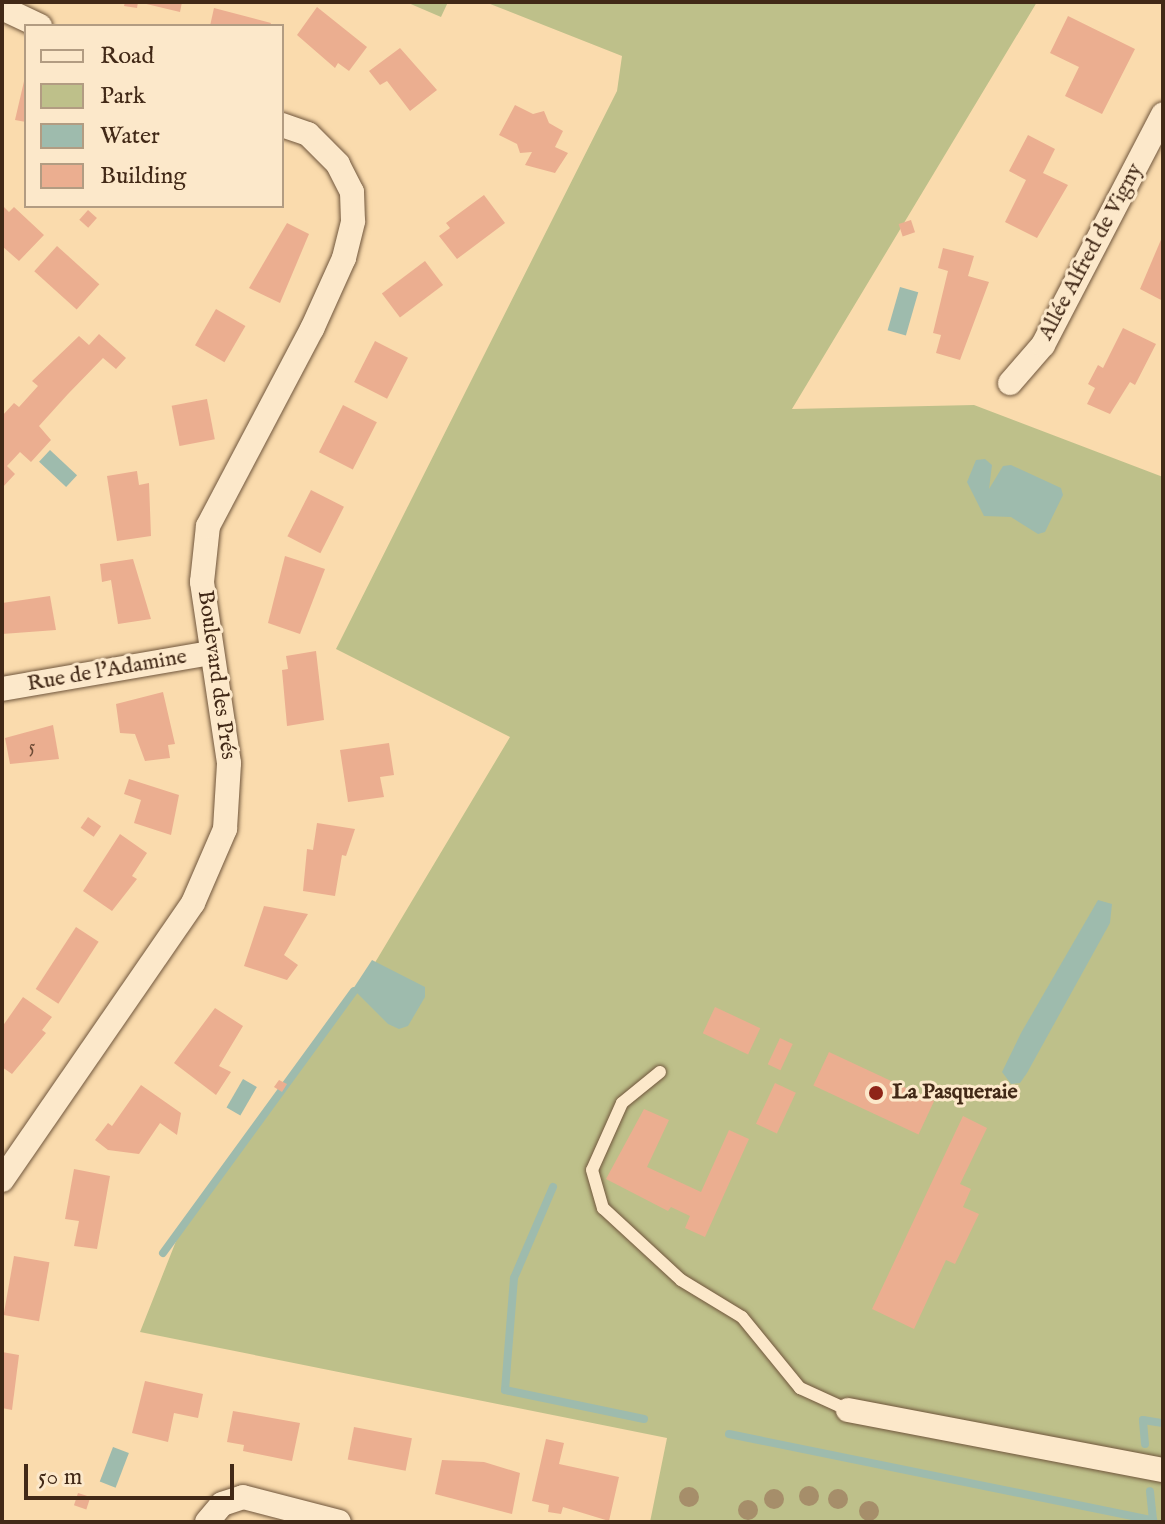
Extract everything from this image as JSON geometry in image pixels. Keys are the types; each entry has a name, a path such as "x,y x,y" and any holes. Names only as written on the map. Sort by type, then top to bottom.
{"street":[{"path":"2,8 36,24"},
{"name":"Allée Alfred de Vigny","path":"1010,383 1043,345 1163,114"},
{"name":"Boulevard des Prés","path":"2,1180 208,876 225,829 230,781 211,653 202,560 213,512 280,397 344,258 353,221 352,192 338,164 308,134 284,126"},
{"name":"Rue de l'Adamine","path":"2,689 211,653"},
{"path":"848,1410 1163,1470"},
{"path":"207,1522 222,1504 243,1497 339,1522"}],"lane":[{"path":"660,1072 622,1103 592,1170 603,1208 681,1280 742,1317 800,1388 848,1410"}],"green space":[{"path":"406,2 448,2 441,17"},
{"path":"485,2 1037,2 792,409 974,405 1163,477 1163,1522 650,1522 667,1438 140,1332 182,1226 364,981 510,737 336,649 617,91 622,56"}],"water":[{"path":"900,287 918,292 906,335 888,330"},
{"path":"50,450 77,475 66,487 39,462"},
{"path":"985,459 992,465 989,489 1003,466 1011,465 1061,488 1063,495 1045,532 1038,534 1011,517 984,516 967,482 976,460"},
{"path":"1098,900 1112,904 1110,923 1027,1073 1020,1083 1011,1084 1002,1072 1021,1033"},
{"path":"372,960 425,987 425,997 408,1026 399,1029 388,1024 353,989"},
{"path":"243,1079 257,1087 240,1116 227,1108"},
{"path":"113,1447 129,1453 116,1488 100,1482"}],"building":[{"path":"125,2 138,2 137,8 124,6"},
{"path":"138,2 182,2 180,12"},
{"path":"317,7 367,47 349,71 338,63 335,68 297,35"},
{"path":"214,8 271,23 271,24 210,24"},
{"path":"1068,16 1135,49 1102,114 1065,96 1079,67 1050,53"},
{"path":"400,48 437,90 410,111 387,81 380,85 369,71"},
{"path":"24,81 24,122 15,120"},
{"path":"515,105 533,114 544,111 549,123 563,131 555,147 568,153 555,173 525,165 532,152 520,153 517,144 499,135"},
{"path":"1028,135 1055,149 1043,173 1068,185 1037,238 1005,222 1026,180 1009,171"},
{"path":"484,195 505,223 457,259 439,236 450,228 446,223"},
{"path":"2,205 9,212 14,207 44,235 19,261 2,246"},
{"path":"88,210 97,218 88,228 79,220"},
{"path":"911,220 915,232 903,236 899,224"},
{"path":"287,223 309,234 280,303 249,288"},
{"path":"1163,235 1163,301 1140,289"},
{"path":"57,246 99,284 77,309 34,271"},
{"path":"943,248 974,256 968,276 989,282 960,360 936,353 941,335 933,333 948,271 938,268"},
{"path":"425,261 443,285 400,317 382,293"},
{"path":"216,309 245,326 224,362 195,345"},
{"path":"1123,328 1156,344 1135,385 1130,382 1110,414 1087,404 1095,388 1088,384 1098,365 1103,368"},
{"path":"99,334 126,358 116,369 103,358 68,394 39,426 51,440 31,462 20,452 7,466 15,474 2,488 2,416 14,403 19,407 38,386 32,381 79,336 89,345"},
{"path":"375,341 408,358 387,399 354,382"},
{"path":"207,399 215,439 179,446 172,406"},
{"path":"343,405 377,422 353,469 319,452"},
{"path":"137,471 139,485 149,483 151,536 117,541 107,476"},
{"path":"311,490 344,507 320,553 287,536"},
{"path":"285,556 325,569 300,634 268,623"},
{"path":"133,559 151,619 118,624 111,580 102,582 100,564"},
{"path":"50,596 56,630 2,634 2,603"},
{"path":"316,651 324,720 287,726 282,670 288,669 286,656"},
{"path":"163,692 175,744 168,745 170,758 145,761 135,734 120,733 116,704"},
{"path":"53,725 59,759 10,764 5,738"},
{"path":"389,743 394,775 380,777 384,797 348,802 340,750"},
{"path":"129,779 179,795 171,835 134,823 141,800 124,794"},
{"path":"88,817 101,826 94,837 81,828"},
{"path":"317,823 355,829 346,856 342,855 335,896 303,891 307,849 313,850"},
{"path":"120,834 147,853 132,876 137,879 112,911 83,891"},
{"path":"264,906 308,914 284,955 298,965 287,980 244,966"},
{"path":"76,927 99,942 58,1004 36,989"},
{"path":"23,997 52,1017 42,1030 46,1033 12,1074 2,1067 2,1027"},
{"path":"715,1007 760,1028 748,1054 703,1033"},
{"path":"215,1008 243,1026 219,1066 231,1072 216,1095 174,1063"},
{"path":"780,1038 793,1044 780,1070 768,1064"},
{"name":"La Pasqueraie","path":"829,1052 934,1101 918,1135 813,1086"},
{"path":"279,1080 287,1084 282,1092 274,1087"},
{"path":"775,1083 796,1093 777,1134 756,1124"},
{"path":"141,1085 181,1113 177,1135 160,1123 139,1154 108,1150 95,1140 108,1123 112,1126"},
{"path":"644,1109 669,1120 647,1167 701,1192 729,1130 749,1139 705,1237 685,1228 690,1216 671,1207 668,1211 606,1179"},
{"path":"963,1116 987,1128 960,1184 971,1189 963,1207 979,1214 955,1264 946,1260 914,1329 872,1309"},
{"path":"74,1169 110,1176 97,1249 74,1246 79,1221 65,1219"},
{"path":"14,1256 49,1262 39,1321 4,1315"},
{"path":"2,1352 19,1355 12,1410 2,1408"},
{"path":"145,1381 203,1394 198,1418 174,1413 168,1442 132,1433"},
{"path":"233,1411 300,1423 292,1461 243,1451 244,1445 227,1442"},
{"path":"354,1427 412,1438 406,1471 348,1459"},
{"path":"546,1439 564,1443 559,1464 619,1477 609,1521 563,1507 561,1514 548,1512 549,1505 532,1501"},
{"path":"442,1460 484,1462 520,1473 512,1514 435,1494"},
{"path":"78,1493 90,1497 86,1509 74,1505"}],"waterway":[{"path":"163,1253 354,991"},
{"path":"553,1187 514,1278 505,1390 644,1419"},
{"path":"1145,1444 1143,1420 1163,1423"},
{"path":"729,1434 1153,1520 1150,1491"}],"place":[{"name":"La Pasqueraie","path":"876,1093"}]}
